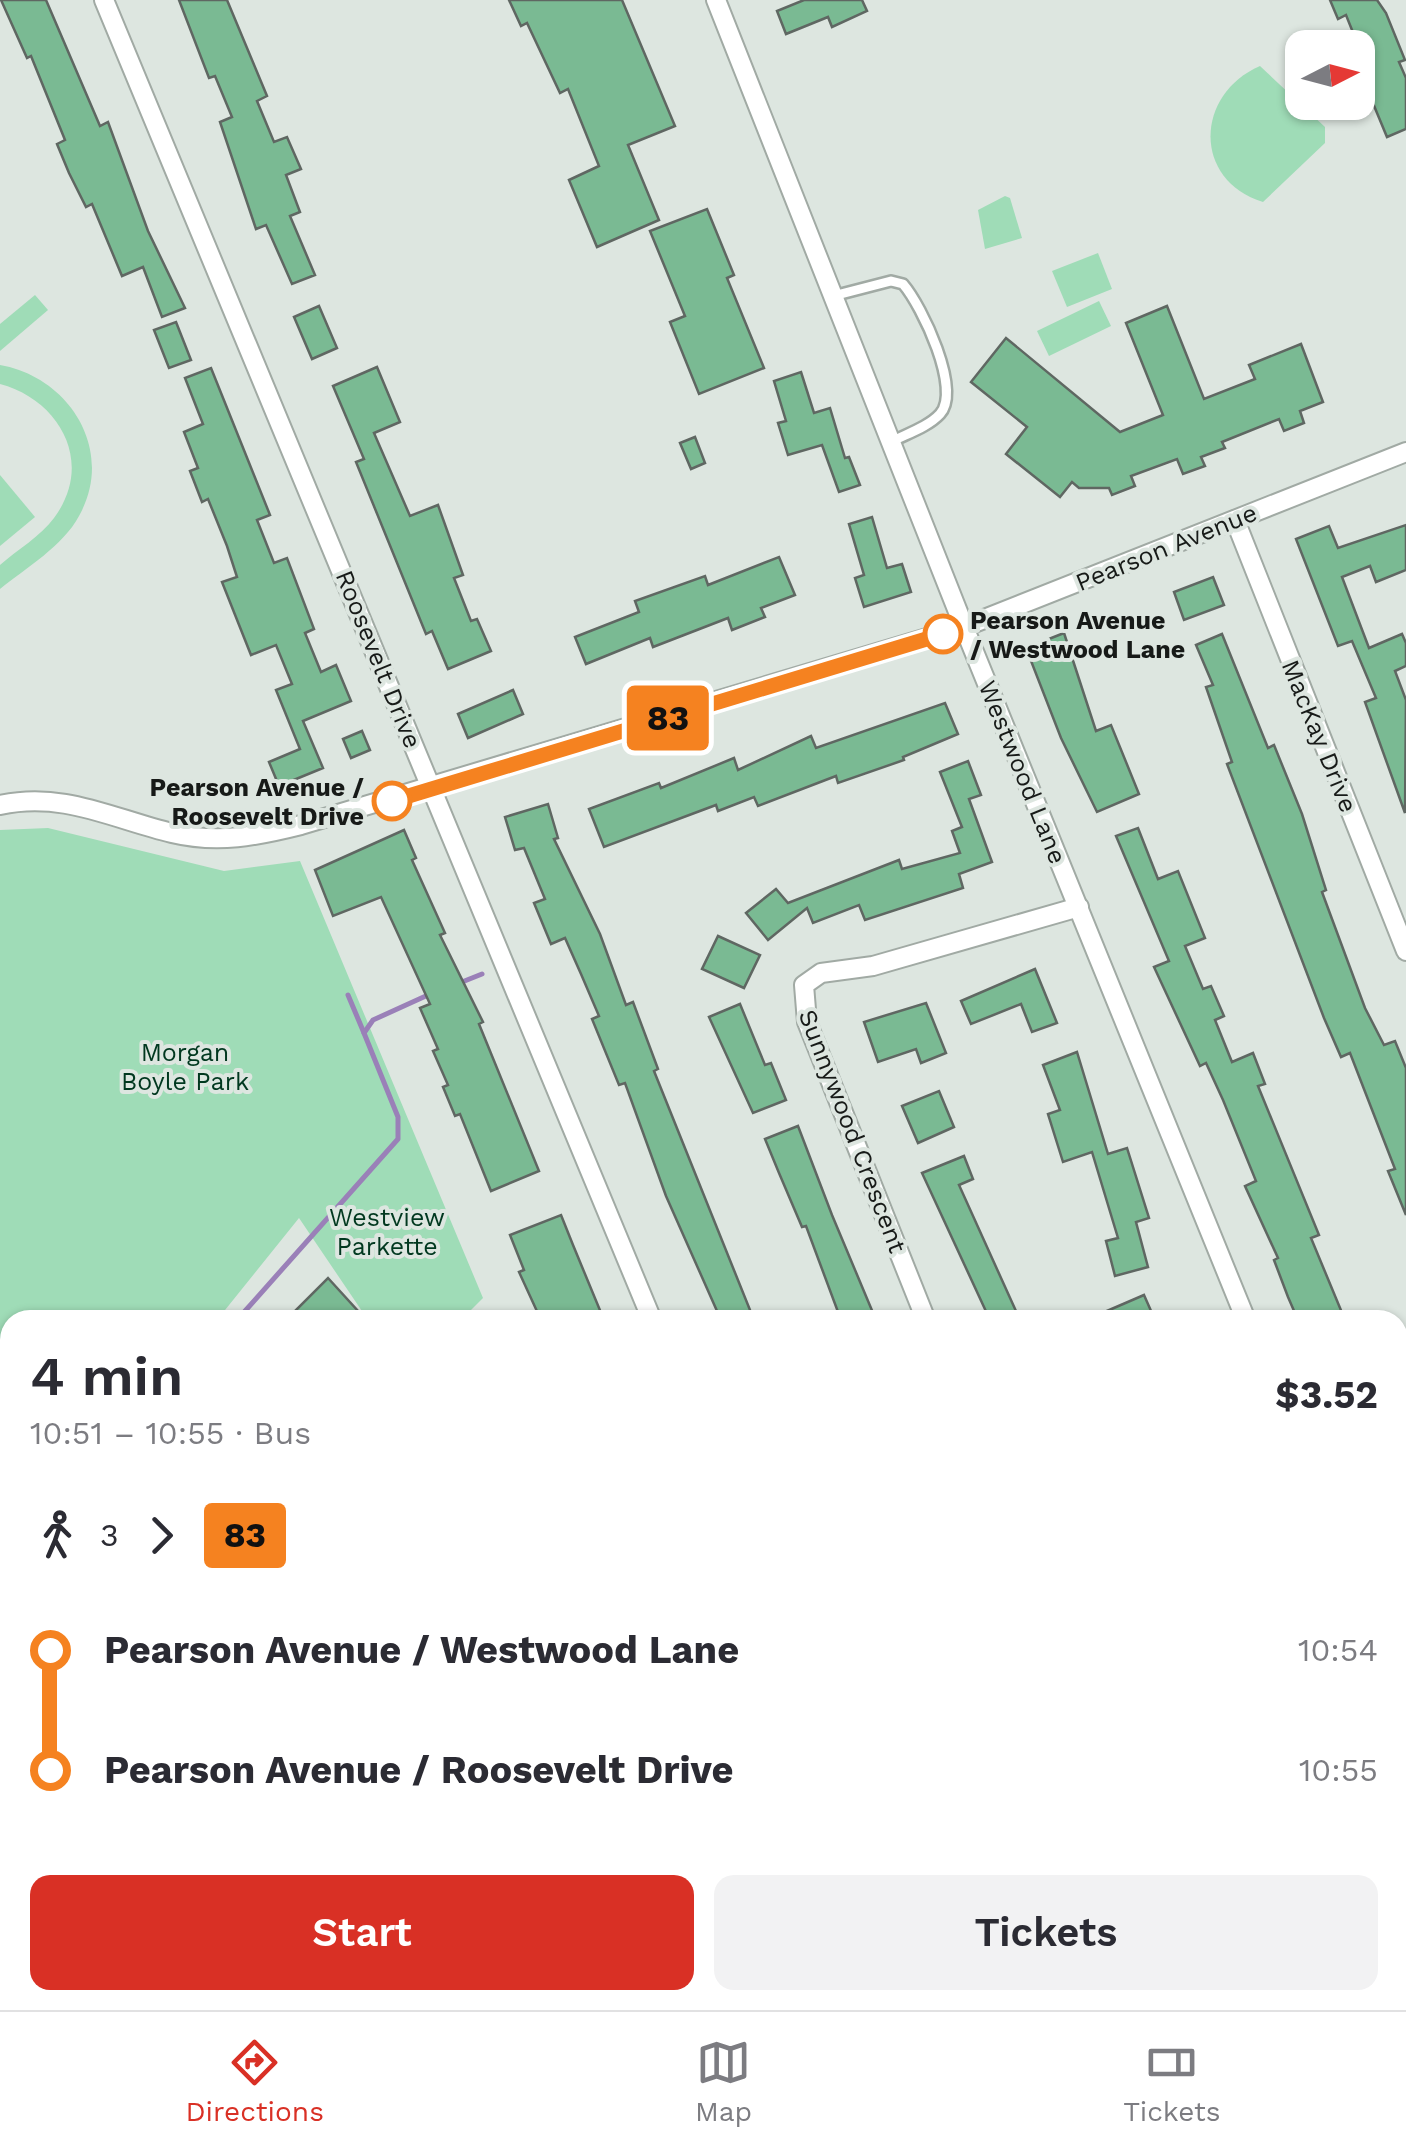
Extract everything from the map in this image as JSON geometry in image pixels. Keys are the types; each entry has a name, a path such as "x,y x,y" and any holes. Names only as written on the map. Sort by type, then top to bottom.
{"street":[{"name":"Roosevelt Drive","path":"104,0 648,1310"},
{"name":"Westwood Lane","path":"716,0 964,627 1242,1310"},
{"name":"Pearson Avenue","path":"0,805 58,801 95,807 174,833 238,840 432,790 964,627 1406,452"},
{"name":"MacKay Drive","path":"1235,520 1406,951"},
{"name":"Sunnywood Crescent","path":"922,1310 807,1022 804,985 821,973 873,966 1078,907"}],"lane":[{"path":"832,296 892,282 903,284 932,339 950,386 947,402 939,415 891,442"}],"green space":[{"path":"1260,66 1285,89 1285,120 1318,120 1325,127 1325,143 1263,202 1240,191 1223,175 1214,157 1210,136 1214,116 1223,96 1239,79"},
{"path":"1005,196 1010,198 1022,238 985,249 978,210"},
{"path":"1098,253 1112,289 1067,307 1052,271"},
{"path":"35,295 48,310 0,351 0,324"},
{"path":"1099,301 1111,326 1049,356 1037,331"},
{"path":"0,365 47,384 65,401 79,420 92,466 89,491 72,527 43,556 0,589 0,565 36,537 66,497 71,456 65,436 40,404 0,384"},
{"path":"0,475 35,517 0,546"},
{"name":"Morgan Boyle Park","path":"48,828 224,871 300,861 483,1298 471,1310 361,1310 299,1218 225,1310 0,1310 0,830"}],"building":[{"path":"1,0 46,0 100,126 108,122 148,231 185,308 162,317 143,267 122,276 92,204 86,207 69,173 57,144 65,140 31,56 27,58"},
{"path":"179,0 227,0 267,96 257,101 274,142 287,137 301,169 286,175 300,212 290,216 315,275 292,284 266,225 256,229 220,122 232,117 215,76 209,78"},
{"path":"509,0 622,0 675,126 628,145 659,220 597,247 569,180 599,166 568,89 560,93 527,23 521,26"},
{"path":"804,0 862,0 867,11 832,27 828,17 786,34 777,11"},
{"path":"1330,0 1377,0 1386,13 1405,60 1399,62 1406,78 1406,129 1387,137 1375,108 1375,30 1352,30 1346,15 1338,19"},
{"path":"707,209 734,275 727,278 764,368 699,394 670,322 685,316 650,231"},
{"path":"319,306 337,348 312,359 294,317"},
{"path":"1167,306 1204,399 1255,379 1249,365 1301,344 1323,402 1300,411 1304,423 1284,431 1279,419 1222,442 1225,448 1201,457 1205,466 1183,474 1177,459 1131,476 1135,486 1112,495 1109,488 1079,488 1072,482 1060,497 1006,454 1027,427 971,382 1006,338 1120,432 1163,415 1126,323"},
{"path":"176,322 191,360 169,368 154,330"},
{"path":"377,367 400,422 374,433 410,516 438,505 463,575 454,578 471,621 477,619 491,651 448,669 432,631 426,634 356,462 364,459 333,386"},
{"path":"211,368 270,515 257,520 274,563 287,558 314,629 305,633 321,672 336,665 351,701 303,721 323,768 279,786 269,762 300,749 276,690 292,684 276,645 251,655 222,582 237,577 227,546 208,499 202,502 190,471 198,468 184,432 203,424 185,378"},
{"path":"801,372 814,413 830,408 845,458 849,457 860,485 839,492 822,445 788,455 778,423 786,421 774,381"},
{"path":"695,437 705,463 691,469 680,443"},
{"path":"872,517 887,568 902,564 911,592 864,607 855,578 864,575 849,524"},
{"path":"1406,525 1406,570 1376,582 1370,566 1342,577 1369,648 1402,634 1406,643 1406,666 1395,671 1406,700 1405,813 1365,702 1376,698 1352,641 1338,646 1296,539 1329,526 1338,548"},
{"path":"779,557 795,595 761,608 765,617 732,630 728,618 653,647 650,638 586,664 575,637 639,612 635,601 705,576 708,585"},
{"path":"1213,577 1224,605 1184,620 1174,592"},
{"path":"1064,633 1096,731 1111,725 1139,794 1097,812 1061,738 1026,648"},
{"path":"1222,634 1268,748 1274,745 1302,814 1326,890 1322,892 1365,1008 1384,1045 1395,1041 1406,1068 1406,1215 1388,1171 1395,1169 1350,1053 1341,1057 1324,1018 1227,764 1232,762 1206,687 1213,685 1196,645"},
{"path":"513,690 523,714 468,738 458,714"},
{"path":"945,703 958,734 903,757 904,760 838,783 836,776 758,806 754,797 718,811 716,805 604,847 589,809 659,783 661,788 734,758 738,770 811,736 816,748"},
{"path":"362,731 370,750 351,758 343,739"},
{"path":"968,761 981,795 969,799 992,862 959,874 963,888 865,920 859,905 813,923 807,908 768,940 746,913 776,889 788,903 899,860 902,869 960,853 952,831 962,827 940,772"},
{"path":"548,804 558,838 554,839 600,934 626,1005 633,1002 658,1069 654,1071 750,1310 717,1310 666,1196 625,1083 619,1085 592,1019 599,1016 565,938 551,944 534,903 545,899 524,848 515,850 505,817"},
{"path":"1138,828 1158,879 1178,871 1205,938 1185,946 1203,989 1211,986 1224,1016 1215,1020 1232,1062 1253,1053 1265,1084 1258,1086 1319,1235 1311,1238 1341,1310 1294,1310 1274,1260 1278,1258 1245,1186 1256,1181 1206,1063 1200,1066 1154,967 1169,961 1116,836"},
{"path":"404,830 416,858 412,860 445,933 440,935 483,1022 479,1024 539,1171 491,1191 460,1114 455,1116 443,1087 448,1085 433,1051 438,1049 420,1008 430,1004 381,897 333,916 315,870"},
{"path":"718,936 760,955 744,988 702,969"},
{"path":"1035,969 1057,1023 1032,1032 1021,1004 971,1024 961,1001"},
{"path":"926,1003 946,1053 921,1063 916,1049 878,1062 864,1022"},
{"path":"740,1004 765,1065 771,1063 786,1100 753,1113 709,1017"},
{"path":"1077,1052 1108,1154 1127,1148 1149,1218 1136,1222 1148,1267 1115,1276 1106,1241 1118,1238 1092,1152 1063,1162 1048,1114 1060,1110 1043,1065"},
{"path":"939,1091 954,1127 918,1143 902,1106"},
{"path":"798,1126 872,1310 837,1310 806,1226 802,1227 765,1139"},
{"path":"964,1156 973,1179 959,1185 1015,1310 985,1310 922,1173"},
{"path":"561,1215 600,1310 536,1310 519,1272 524,1270 510,1235"},
{"path":"328,1278 357,1310 296,1310"},
{"path":"1144,1295 1151,1310 1109,1310"}],"waterway":[{"path":"457,984 482,974"},
{"path":"348,995 364,1033"},
{"path":"246,1310 398,1139 398,1117 364,1033 373,1020 428,995"}],"bus line":[{"name":"83","path":"392,801 943,634"}],"place":[{"name":"Pearson Avenue / Westwood Lane","path":"943,634"},
{"name":"Pearson Avenue / Roosevelt Drive","path":"392,801"}],"park label":[{"name":"Westview Parkette","path":"387,1232"}]}
